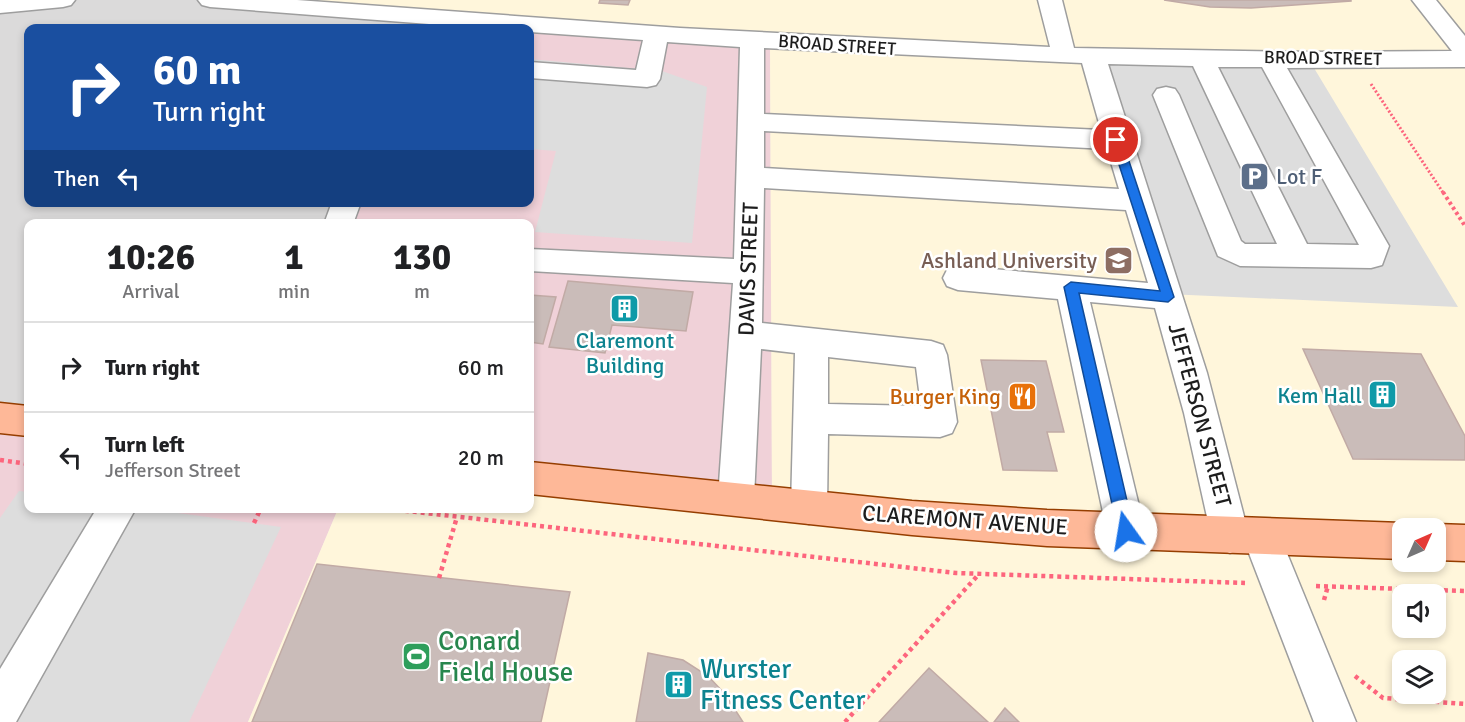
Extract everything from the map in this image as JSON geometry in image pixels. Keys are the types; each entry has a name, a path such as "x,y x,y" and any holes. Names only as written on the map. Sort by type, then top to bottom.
{"main road":[{"path":"0,418 24,421"},
{"name":"CLAREMONT AVENUE","path":"534,478 912,518 1126,531 1392,541"},
{"path":"1446,542 1465,543"}],"street":[{"path":"0,6 63,0"},
{"name":"BROAD STREET","path":"210,0 453,24"},
{"name":"JEFFERSON STREET","path":"1050,0 1078,55 1116,140 1137,200 1168,297 1222,493 1246,536 1281,584 1335,722"},
{"path":"1424,0 1465,52"},
{"name":"BROAD STREET","path":"534,28 921,51 1269,58 1465,58"},
{"path":"534,70 646,79 656,34"},
{"name":"DAVIS STREET","path":"736,498 749,272 752,40"},
{"path":"1202,57 1211,82 1235,124 1297,255"},
{"path":"1166,95 1229,248 1240,255 1371,257 1374,246 1269,58"},
{"path":"751,122 1116,140"},
{"path":"750,177 1137,200"},
{"path":"534,260 749,272"},
{"path":"958,278 1168,297"},
{"path":"1071,287 1126,531"},
{"path":"746,334 932,355 940,422 811,418"},
{"path":"809,507 812,342"},
{"path":"0,708 115,513"}],"path":[{"path":"1347,59 1376,89 1388,112 1465,226"},
{"path":"0,460 24,463"},
{"path":"254,523 259,513"},
{"path":"423,513 980,574 1465,591"},
{"path":"439,578 457,517"},
{"path":"845,722 980,574"},
{"path":"1323,610 1328,586"},
{"path":"1350,669 1383,698 1465,704"}],"shaded area":[{"path":"0,0 212,0 428,16 423,24 24,24 24,207 332,207 326,219 24,219 24,410 0,407"},
{"name":"Ashland University","path":"212,0 1465,0 1465,722 248,722 336,513 534,513 534,478 772,503 770,41"},
{"path":"428,16 770,41 772,503 534,478 534,219 326,219 332,207 534,207 534,24 423,24"},
{"name":"Lot F","path":"1093,56 1308,58 1458,307 1167,294"},
{"path":"534,59 662,71 707,87 692,243 535,232 556,151 534,149"},
{"path":"0,407 24,410 24,513 336,513 248,722 0,722"},
{"path":"19,491 24,492 24,513 178,513 281,527 189,722 0,722 0,518"}],"building":[{"path":"600,0 630,0 628,5 599,3"},
{"path":"1164,0 1351,1 1251,8 1210,7"},
{"name":"Claremont Building","path":"568,281 693,292 686,331 612,325 605,353 549,347"},
{"path":"534,295 556,297 543,344 534,343"},
{"name":"Kem Hall","path":"1303,349 1421,354 1465,436 1465,460 1353,459"},
{"name":"Burger King","path":"981,360 1046,361 1064,432 1047,432 1057,471 1003,470"},
{"name":"Conard Field House","path":"317,564 570,592 541,722 252,722"},
{"name":"Wurster Fitness Center","path":"648,653 683,660 708,676 725,694 743,722 636,722"},
{"path":"929,668 988,722 879,722"},
{"path":"1005,708 1019,722 994,722"}],"place":[{"name":"Lot F","path":"1255,176"},
{"name":"Ashland University","path":"1118,260"},
{"name":"Claremont Building","path":"625,308"},
{"name":"Kem Hall","path":"1383,395"},
{"name":"Burger King","path":"1022,396"},
{"name":"Conard Field House","path":"417,657"},
{"name":"Wurster Fitness Center","path":"679,685"}],"route":[{"path":"1116,140 1168,297 1071,287 1126,531"}]}
